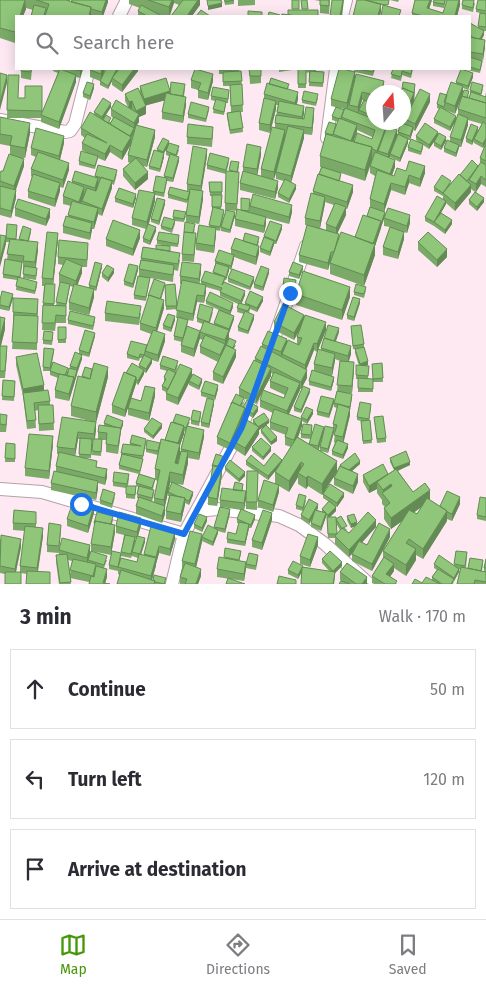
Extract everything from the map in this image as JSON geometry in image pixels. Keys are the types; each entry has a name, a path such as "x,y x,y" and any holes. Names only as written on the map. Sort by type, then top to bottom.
{"street":[{"path":"120,15 127,0"},
{"path":"342,15 346,0"},
{"path":"0,120 65,132 70,131 75,124 89,70"},
{"path":"325,152 336,70"},
{"path":"265,363 306,248 310,231"},
{"path":"172,584 184,534 242,427 255,390"},
{"path":"0,489 42,492 184,534"},
{"path":"196,511 217,508 279,516 299,525 325,544 369,584"}],"building":[{"path":"0,0 25,0 20,15 15,15 15,32 0,28"},
{"path":"36,0 66,0 91,7 89,15 45,15 49,4"},
{"path":"72,0 106,0 102,12 71,2"},
{"path":"148,0 172,0 169,7"},
{"path":"183,0 198,0 188,15 172,15"},
{"path":"207,0 221,0 222,3 208,6"},
{"path":"292,0 299,0 299,9 292,9"},
{"path":"301,0 307,0 308,9 302,9"},
{"path":"320,0 329,0 329,6 320,5"},
{"path":"332,0 343,0 340,15 330,15"},
{"path":"357,0 381,4 378,15 353,15"},
{"path":"365,0 389,0 388,5"},
{"path":"415,0 430,0 427,8 443,13 447,0 459,0 455,15 419,15 412,13"},
{"path":"434,0 445,0 444,4 433,2"},
{"path":"463,0 474,0 473,8 462,5"},
{"path":"478,0 486,0 486,11 476,9"},
{"path":"34,5 46,8 44,15 31,15"},
{"path":"141,5 160,15 145,15 138,11"},
{"path":"383,5 401,10 399,15 381,15"},
{"path":"201,10 208,15 197,15"},
{"path":"288,10 318,10 318,15 288,15"},
{"path":"248,11 262,12 262,15 248,15"},
{"path":"269,12 280,15 268,15"},
{"path":"480,13 486,14 486,27 478,26"},
{"path":"471,24 484,31 480,39 471,36"},
{"path":"471,37 485,40 483,54 471,52"},
{"path":"471,57 482,61 480,70 471,67"},
{"path":"60,70 76,75 59,122 41,115"},
{"path":"90,70 102,70 101,74"},
{"path":"106,70 116,70 108,86 100,81"},
{"path":"118,70 133,70 122,85 112,78"},
{"path":"195,70 213,74 208,93 198,90 201,83 191,80"},
{"path":"249,70 261,70 261,76 250,76"},
{"path":"298,70 306,70 306,84 298,84"},
{"path":"339,70 355,72 347,103 331,99"},
{"path":"393,70 412,70 411,74 402,71 401,77 391,74"},
{"path":"461,70 473,73 468,86 456,82"},
{"path":"241,71 242,81 223,82 223,72"},
{"path":"310,71 324,72 323,83 309,82"},
{"path":"0,73 7,75 0,103"},
{"path":"356,74 384,81 383,85 366,85 366,93 362,92 358,107 349,105"},
{"path":"8,75 19,75 18,98 25,98 25,86 42,86 42,111 7,110"},
{"path":"166,78 170,91 144,99 140,86"},
{"path":"271,78 289,84 287,89 269,84"},
{"path":"87,82 94,84 90,96 83,93"},
{"path":"171,82 185,84 183,96 170,94"},
{"path":"403,82 415,84 414,93 411,92 411,85 403,85"},
{"path":"451,82 463,86 455,106 444,102"},
{"path":"472,82 483,85 481,94 470,90"},
{"path":"267,83 298,92 295,103 264,94"},
{"path":"242,84 243,105 231,106 230,85"},
{"path":"213,87 229,90 228,99 211,96"},
{"path":"138,88 146,106 136,111 132,101 129,102 125,94"},
{"path":"420,89 430,94 415,124 411,122 411,107"},
{"path":"464,90 469,91 467,98 462,96"},
{"path":"304,91 318,94 316,103 302,100"},
{"path":"471,92 486,97 486,103 469,98"},
{"path":"166,93 186,97 183,116 162,112"},
{"path":"440,93 447,95 444,107 437,104"},
{"path":"462,96 486,103 486,118 458,109"},
{"path":"103,98 111,103 102,117 94,112"},
{"path":"264,98 276,101 270,125 259,123"},
{"path":"216,99 226,102 224,112 213,109"},
{"path":"116,100 139,114 134,123 111,109"},
{"path":"364,100 366,101 366,113 359,110"},
{"path":"279,101 304,106 302,117 277,112"},
{"path":"191,102 209,107 206,119 188,114"},
{"path":"306,107 314,108 312,128 275,123 276,115 304,119"},
{"path":"336,107 344,110 341,119 332,116"},
{"path":"440,107 456,116 450,127 434,119"},
{"path":"345,108 366,116 366,127 341,117"},
{"path":"240,111 243,128 230,130 227,113"},
{"path":"90,112 131,137 122,152 110,145 105,154 82,143 87,134 107,143 81,128"},
{"path":"458,114 468,118 461,140 450,137"},
{"path":"106,115 111,118 108,123 103,120"},
{"path":"0,117 30,123 25,148 10,145 12,136 0,134"},
{"path":"114,117 134,128 130,136 110,124"},
{"path":"339,118 357,125 351,141 333,134"},
{"path":"329,122 336,124 333,135 325,133"},
{"path":"483,122 486,124 486,138 483,144 474,139"},
{"path":"425,123 438,132 429,145 416,136"},
{"path":"188,124 213,127 212,139 187,137"},
{"path":"471,124 478,127 472,141 466,138"},
{"path":"136,125 155,130 147,160 128,155"},
{"path":"288,126 304,130 291,176 276,172"},
{"path":"411,126 413,127 410,136 398,132 399,130 411,130"},
{"path":"272,127 285,130 274,172 261,169"},
{"path":"36,128 64,136 59,156 31,148"},
{"path":"375,130 385,130 377,151 372,149 372,147 354,142 357,133 372,139"},
{"path":"386,130 397,130 388,154 378,151"},
{"path":"439,133 446,137 441,146 434,142"},
{"path":"326,134 372,147 365,170 320,156"},
{"path":"398,134 408,139 400,158 390,154"},
{"path":"163,138 169,141 163,152 157,149"},
{"path":"411,139 423,144 421,152 408,147"},
{"path":"447,140 459,145 456,153 444,148"},
{"path":"169,143 179,146 176,155 166,151"},
{"path":"486,143 486,161 480,158"},
{"path":"247,144 261,147 257,169 243,167"},
{"path":"193,146 207,149 201,186 187,184"},
{"path":"154,150 164,153 160,169 149,166"},
{"path":"81,151 98,156 95,166 79,161"},
{"path":"38,152 69,163 63,180 31,169"},
{"path":"375,152 395,160 390,174 370,166"},
{"path":"210,153 229,158 226,170 207,165"},
{"path":"9,154 24,159 14,186 0,181 0,173 3,171"},
{"path":"170,154 179,157 173,178 164,176"},
{"path":"136,158 148,172 135,183 123,169"},
{"path":"472,160 478,166 467,181 460,175"},
{"path":"231,161 239,162 237,172 229,170"},
{"path":"409,161 425,166 420,179 409,175 405,187 391,183 384,204 370,199 377,170 394,176 397,168 406,171"},
{"path":"481,162 486,165 486,180 481,176 476,184 469,180"},
{"path":"98,165 117,170 114,181 95,176"},
{"path":"322,167 341,173 339,181 319,174"},
{"path":"75,171 98,178 95,188 72,181"},
{"path":"226,171 239,172 237,204 225,203"},
{"path":"243,171 278,181 275,192 240,183"},
{"path":"33,174 60,183 55,199 28,191"},
{"path":"318,174 353,185 347,202 313,191"},
{"path":"459,174 471,185 455,203 443,193"},
{"path":"442,175 451,181 443,193 434,187"},
{"path":"156,176 167,178 164,193 153,191"},
{"path":"101,177 112,181 102,209 82,201 87,188 96,191"},
{"path":"285,179 296,185 289,199 278,193"},
{"path":"68,181 84,187 79,202 63,196"},
{"path":"209,182 222,182 222,192 210,192"},
{"path":"0,186 16,190 11,211 0,208"},
{"path":"170,187 190,192 187,200 168,194"},
{"path":"119,188 136,194 133,204 115,198"},
{"path":"190,189 203,191 199,217 186,215"},
{"path":"139,190 155,193 147,222 132,218"},
{"path":"475,192 484,198 477,207 469,200"},
{"path":"311,193 325,197 320,221 305,218"},
{"path":"253,194 292,205 289,217 250,206"},
{"path":"212,195 222,195 221,207 212,207"},
{"path":"437,196 446,201 434,222 425,217"},
{"path":"157,198 165,200 159,221 151,219"},
{"path":"241,198 250,199 249,211 241,210"},
{"path":"18,199 50,209 46,219 15,208"},
{"path":"72,201 98,208 94,222 68,215"},
{"path":"335,203 346,207 336,228 326,224"},
{"path":"213,207 224,210 220,227 209,225"},
{"path":"370,207 385,212 381,224 381,221 367,216"},
{"path":"388,208 410,215 407,226 384,218"},
{"path":"237,209 266,217 264,226 235,219"},
{"path":"174,210 186,212 184,219 173,217"},
{"path":"226,210 235,212 230,230 221,227"},
{"path":"441,213 452,220 445,230 434,222"},
{"path":"363,215 381,221 373,244 355,237"},
{"path":"66,216 92,223 90,233 63,226"},
{"path":"164,217 175,220 172,229 161,226"},
{"path":"113,220 140,230 133,249 106,239"},
{"path":"270,221 282,225 276,241 264,236"},
{"path":"185,222 195,224 193,233 184,232"},
{"path":"7,224 17,225 16,239 6,238"},
{"path":"148,224 156,227 150,241 143,238"},
{"path":"199,225 216,228 214,246 196,243"},
{"path":"307,225 339,234 334,252 331,252 328,263 299,255"},
{"path":"23,226 31,229 28,241 19,239"},
{"path":"390,227 404,232 398,252 383,247"},
{"path":"47,232 58,233 53,279 42,278"},
{"path":"159,232 179,235 178,244 157,240"},
{"path":"184,232 196,233 194,255 182,254"},
{"path":"341,232 375,244 364,275 330,263"},
{"path":"428,232 447,249 437,260 418,242"},
{"path":"245,233 259,237 257,245 243,241"},
{"path":"0,235 6,236 0,260"},
{"path":"264,237 274,241 270,252 260,248"},
{"path":"235,238 259,246 256,257 231,249"},
{"path":"10,239 38,242 35,262 23,261 24,256 7,254"},
{"path":"59,240 88,243 87,260 58,257"},
{"path":"156,245 170,246 170,251 156,249"},
{"path":"143,247 180,253 178,264 141,258"},
{"path":"219,250 234,255 231,266 215,261"},
{"path":"5,259 22,262 20,277 3,274"},
{"path":"66,259 82,266 76,281 59,274"},
{"path":"141,260 174,265 173,275 139,269"},
{"path":"95,262 102,264 96,287 89,285"},
{"path":"182,262 201,264 199,279 180,276"},
{"path":"293,262 303,266 299,275 289,272"},
{"path":"216,263 229,267 226,277 213,272"},
{"path":"129,264 138,266 133,284 124,281"},
{"path":"107,265 114,269 108,278 102,273"},
{"path":"24,266 37,268 36,276 23,274"},
{"path":"261,266 269,269 263,287 254,284"},
{"path":"232,269 254,277 250,287 228,278"},
{"path":"205,271 225,277 222,285 224,282 245,291 241,301 220,292 222,288 201,281"},
{"path":"303,271 350,287 342,310 296,294"},
{"path":"138,276 150,278 146,297 134,295"},
{"path":"18,277 37,282 35,291 16,286"},
{"path":"284,278 296,280 295,288 283,286"},
{"path":"154,279 165,283 160,299 148,296"},
{"path":"182,280 206,285 204,296 197,295 193,314 176,310"},
{"path":"60,282 70,284 66,304 56,302"},
{"path":"45,284 55,284 54,304 43,303"},
{"path":"74,284 94,289 89,308 69,302"},
{"path":"175,284 177,306 166,306 165,285"},
{"path":"356,284 366,287 364,294 354,292"},
{"path":"2,291 13,294 9,307 0,305"},
{"path":"250,291 263,297 257,308 245,303"},
{"path":"210,292 233,303 230,311 206,301"},
{"path":"149,295 164,300 156,328 140,323"},
{"path":"353,297 360,299 354,317 347,315"},
{"path":"13,298 38,299 37,314 13,312"},
{"path":"107,301 141,306 139,318 105,313"},
{"path":"239,303 250,306 248,311 237,308"},
{"path":"200,304 213,308 209,322 197,318"},
{"path":"283,304 304,315 294,333 274,322"},
{"path":"43,305 66,306 66,316 56,315 55,323 42,323"},
{"path":"219,310 234,316 229,329 214,323"},
{"path":"70,311 95,317 93,326 68,320"},
{"path":"245,311 254,315 248,331 238,327"},
{"path":"168,314 175,316 171,328 163,325"},
{"path":"14,315 38,316 37,343 12,342"},
{"path":"305,315 326,322 317,344 314,343 305,365 282,354 288,340 299,345 302,338 297,337"},
{"path":"0,317 5,318 0,338"},
{"path":"178,317 188,320 183,338 174,336"},
{"path":"204,321 229,330 225,340 200,332"},
{"path":"328,325 339,328 334,341 324,338"},
{"path":"361,325 364,344 353,346 351,326"},
{"path":"187,326 200,331 194,349 181,345"},
{"path":"58,327 66,327 66,339 58,340"},
{"path":"85,330 95,333 89,353 79,350"},
{"path":"153,330 165,334 158,355 145,351"},
{"path":"44,331 53,332 52,341 43,340"},
{"path":"268,331 287,339 281,352 262,344"},
{"path":"205,335 225,344 220,355 200,346"},
{"path":"229,338 236,341 233,348 226,345"},
{"path":"324,338 351,346 348,356 321,348"},
{"path":"131,341 147,345 144,355 140,354 139,358 127,354"},
{"path":"226,345 236,350 223,377 213,372"},
{"path":"0,346 7,346 5,371 0,371"},
{"path":"261,346 307,370 301,382 255,358"},
{"path":"364,347 368,361 360,364 355,349"},
{"path":"44,348 54,349 50,368 43,367"},
{"path":"318,349 335,354 332,368 314,364"},
{"path":"75,352 82,355 77,368 70,366"},
{"path":"37,353 44,385 23,389 16,357"},
{"path":"144,355 152,359 146,369 139,365"},
{"path":"163,356 178,361 175,370 160,365"},
{"path":"254,360 271,368 256,397 239,388"},
{"path":"340,361 354,362 352,386 337,385"},
{"path":"53,362 68,368 65,375 50,371"},
{"path":"94,363 108,367 96,412 71,406 78,376 90,379"},
{"path":"132,363 144,370 138,381 136,377 126,373"},
{"path":"382,363 383,378 373,379 372,364"},
{"path":"180,364 192,369 178,398 166,393"},
{"path":"356,365 369,366 368,376 356,375"},
{"path":"85,367 92,369 90,379 82,376"},
{"path":"69,368 77,370 74,381 74,377 67,376"},
{"path":"168,369 176,373 168,389 162,386"},
{"path":"312,370 334,377 331,387 309,381"},
{"path":"124,372 136,377 125,410 112,405"},
{"path":"274,372 300,383 287,411 260,400 263,390 284,398 288,388 270,381"},
{"path":"59,374 74,377 69,394 55,390"},
{"path":"193,374 202,379 199,386 189,381"},
{"path":"358,378 373,379 373,389 358,388"},
{"path":"3,380 15,381 14,397 2,396"},
{"path":"205,381 218,385 215,396 201,392"},
{"path":"145,386 155,388 149,413 128,408 131,398 141,401"},
{"path":"303,386 310,389 301,410 294,407"},
{"path":"48,390 50,401 34,403 36,420 27,421 23,393"},
{"path":"337,391 352,394 350,407 334,403"},
{"path":"236,394 244,398 240,406 232,402"},
{"path":"321,396 334,399 329,414 317,411"},
{"path":"207,398 214,400 209,424 201,422"},
{"path":"247,400 258,407 253,414 243,407"},
{"path":"232,402 245,408 230,443 217,437"},
{"path":"360,402 371,404 369,419 357,417"},
{"path":"338,404 350,408 343,437 334,435 337,425 333,424"},
{"path":"38,405 53,405 54,423 39,424"},
{"path":"306,407 313,410 307,420 301,417"},
{"path":"274,409 302,419 294,440 285,437 288,428 270,422"},
{"path":"193,410 201,412 199,422 191,420"},
{"path":"264,413 269,420 258,427 253,420"},
{"path":"0,414 7,415 6,425 0,424"},
{"path":"176,414 190,418 186,428 173,422"},
{"path":"107,415 123,421 121,428 104,423"},
{"path":"383,416 386,438 377,439 374,417"},
{"path":"62,417 96,422 94,434 78,432 75,449 57,447"},
{"path":"152,418 162,424 153,436 144,429"},
{"path":"247,420 259,427 245,448 233,441"},
{"path":"370,420 372,440 363,441 361,421"},
{"path":"171,422 184,426 178,443 165,440"},
{"path":"303,424 312,425 311,435 301,434"},
{"path":"315,424 324,427 318,446 309,444"},
{"path":"99,425 121,428 118,446 106,444 107,433 98,432"},
{"path":"266,425 277,437 271,442 261,430"},
{"path":"187,426 204,430 199,453 181,449"},
{"path":"325,426 334,428 328,449 320,447"},
{"path":"29,434 53,436 49,471 25,468"},
{"path":"132,435 146,439 143,456 121,453 123,444 141,446 130,443"},
{"path":"297,437 337,461 322,484 298,473 304,464 301,462 289,481 275,472"},
{"path":"80,438 92,439 91,455 79,454"},
{"path":"261,438 271,447 263,457 252,447"},
{"path":"93,439 102,439 101,452 92,451"},
{"path":"161,439 180,444 175,463 178,464 181,451 188,452 183,475 170,472 164,500 154,498 160,470 155,469"},
{"path":"147,440 160,443 158,451 146,449"},
{"path":"337,440 348,444 343,455 332,451"},
{"path":"6,443 15,444 15,459 5,458"},
{"path":"406,451 410,462 394,468 390,458"},
{"path":"59,452 97,461 96,467 107,469 105,478 56,466"},
{"path":"274,453 282,460 268,476 246,461 251,455 264,466"},
{"path":"355,453 360,461 349,470 340,465"},
{"path":"122,454 143,459 140,471 119,465"},
{"path":"216,454 225,457 222,467 212,466"},
{"path":"230,460 245,472 239,479 225,467"},
{"path":"383,464 388,474 369,486 363,475"},
{"path":"213,465 222,467 217,499 208,497"},
{"path":"340,466 358,474 353,486 334,478"},
{"path":"396,469 413,492 425,483 430,490 391,518 384,508 390,503 382,493 392,486 391,484 383,490 377,482"},
{"path":"54,471 98,481 96,493 51,483"},
{"path":"247,471 258,471 257,502 246,502"},
{"path":"114,472 129,474 127,484 113,482"},
{"path":"139,474 155,479 152,488 136,483"},
{"path":"264,480 279,485 273,505 258,500"},
{"path":"172,482 193,492 189,501 168,492"},
{"path":"235,482 243,484 242,491 233,490"},
{"path":"330,484 344,493 337,503 323,494"},
{"path":"126,486 136,486 135,495 126,494"},
{"path":"139,486 154,490 152,498 137,494"},
{"path":"222,488 246,491 244,503 220,500"},
{"path":"103,489 115,493 112,504 100,500"},
{"path":"447,491 460,497 452,514 440,506"},
{"path":"299,494 306,496 303,508 296,505"},
{"path":"170,495 185,498 181,514 166,511"},
{"path":"139,497 165,506 162,516 136,506"},
{"path":"480,497 486,498 486,517 477,515"},
{"path":"427,498 447,511 423,549 409,539 406,543 416,549 406,565 383,551 409,510 417,514"},
{"path":"74,499 94,505 88,526 67,519"},
{"path":"309,499 318,504 309,520 301,515"},
{"path":"329,501 336,507 328,515 322,509"},
{"path":"220,507 230,509 225,529 214,527"},
{"path":"241,509 255,515 251,525 237,519"},
{"path":"14,510 36,512 36,524 13,523"},
{"path":"263,510 272,513 262,543 252,540"},
{"path":"315,510 326,513 321,527 311,523"},
{"path":"97,512 113,516 111,524 95,521 94,523"},
{"path":"119,512 141,518 137,532 116,526"},
{"path":"368,512 376,520 349,550 335,536 342,528 349,533"},
{"path":"199,514 207,517 202,528 194,524"},
{"path":"354,514 357,522 351,524 347,516"},
{"path":"341,516 347,526 342,529 336,519"},
{"path":"327,517 336,517 337,534 328,534"},
{"path":"95,521 115,525 111,547 91,544"},
{"path":"239,522 249,524 245,542 227,539 228,532 236,534"},
{"path":"49,523 61,525 59,546 47,545"},
{"path":"379,523 390,529 372,564 352,554 359,541 367,545"},
{"path":"208,525 218,530 213,542 202,537"},
{"path":"25,526 43,528 37,568 20,566"},
{"path":"151,526 175,532 170,549 159,546 156,557 144,554"},
{"path":"190,531 202,534 195,564 182,561"},
{"path":"308,534 318,537 310,560 300,556"},
{"path":"1,535 21,539 15,569 0,566"},
{"path":"125,535 135,537 131,554 121,552"},
{"path":"137,536 145,538 140,554 132,552"},
{"path":"62,538 90,545 87,558 59,550"},
{"path":"225,548 241,551 239,560 224,557"},
{"path":"91,551 107,556 104,565 88,560"},
{"path":"112,551 121,553 118,567 109,565"},
{"path":"330,551 342,562 333,571 322,559"},
{"path":"456,551 467,552 465,566 454,564"},
{"path":"249,553 258,555 256,566 246,564"},
{"path":"67,554 71,582 60,583 56,555"},
{"path":"139,554 156,558 151,576 118,567 121,558 137,562"},
{"path":"439,555 459,569 454,578 434,564"},
{"path":"219,557 246,562 244,574 217,569"},
{"path":"384,557 394,564 386,574 397,581 395,584 385,584 372,576"},
{"path":"470,558 483,560 481,571 468,568"},
{"path":"73,559 96,564 93,576 70,570"},
{"path":"293,561 303,566 298,575 288,570"},
{"path":"185,563 201,569 196,584 185,584 187,579 180,577"},
{"path":"347,563 367,577 362,584 356,584 340,572"},
{"path":"96,566 107,569 103,583 110,584 89,584 91,576 94,577"},
{"path":"302,567 335,572 333,584 301,584"},
{"path":"461,567 486,572 486,582 475,580 474,584 457,584"},
{"path":"438,569 454,579 451,584 442,584 432,577"},
{"path":"121,570 155,581 154,584 117,584"},
{"path":"27,571 50,572 50,584 26,584"},
{"path":"5,572 21,572 21,584 5,584"},
{"path":"154,575 166,578 164,584 155,582 153,580"},
{"path":"279,576 296,580 296,584 277,584"},
{"path":"426,577 440,584 412,584 415,579 422,583"},
{"path":"228,578 245,584 226,584"},
{"path":"341,581 350,584 339,584"}],"route":[{"path":"81,504 184,534 242,427 290,293"}]}
